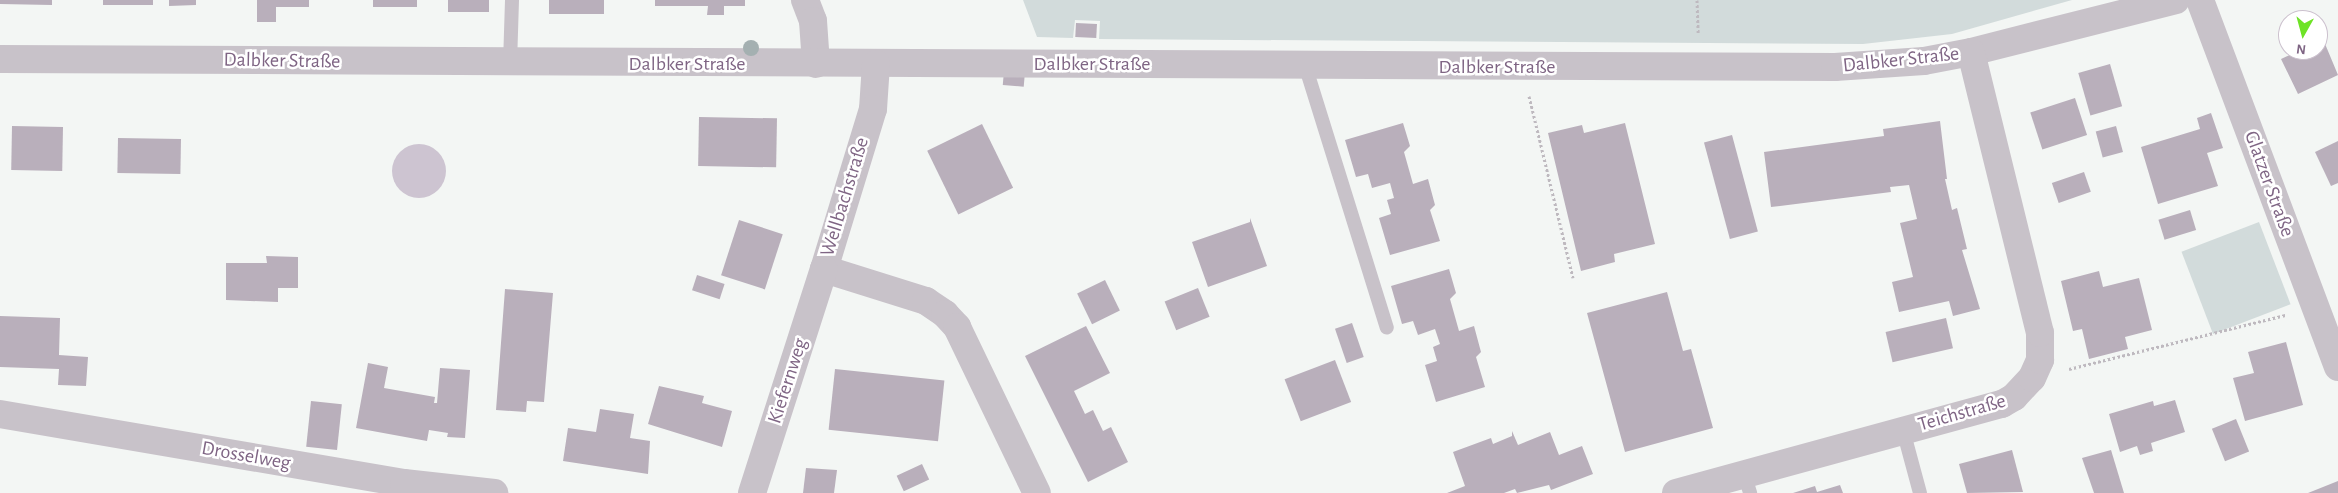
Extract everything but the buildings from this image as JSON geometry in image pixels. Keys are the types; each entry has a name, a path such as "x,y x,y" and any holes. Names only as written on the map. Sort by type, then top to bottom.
{"street":[{"path":"805,0 814,21 816,64"},
{"name":"Dalbker Straße","path":"0,59 510,64 1835,67 1924,61 1971,52 2176,0"},
{"name":"Glatzer Straße","path":"2200,0 2338,367"},
{"name":"Teichstraße","path":"1676,493 1747,483 1903,430 2002,404 2014,397 2032,378 2040,360 2040,333 1971,52"},
{"name":"Wellbachstraße","path":"876,64 872,109 824,269 926,301 945,314 957,327 1037,493"},
{"name":"Kiefernweg","path":"752,493 824,269"},
{"name":"Drosselweg","path":"0,414 404,483 494,493"}],"lane":[{"path":"510,64 512,0"},
{"path":"1305,65 1387,328"},
{"path":"1903,430 1920,493"}],"path":[{"path":"1522,67 1573,278"},
{"path":"2032,378 2315,308"}],"shaded area":[{"path":"1023,0 2072,0 1952,34 1863,44 1099,39 1100,21 1075,20 1073,38 1037,37"},
{"path":"414,144 424,144 434,148 442,156 446,171 442,186 434,194 424,198 414,198 404,194 396,186 392,176 392,166 396,156 404,148"},
{"path":"2259,222 2291,304 2213,334 2182,252"}]}
